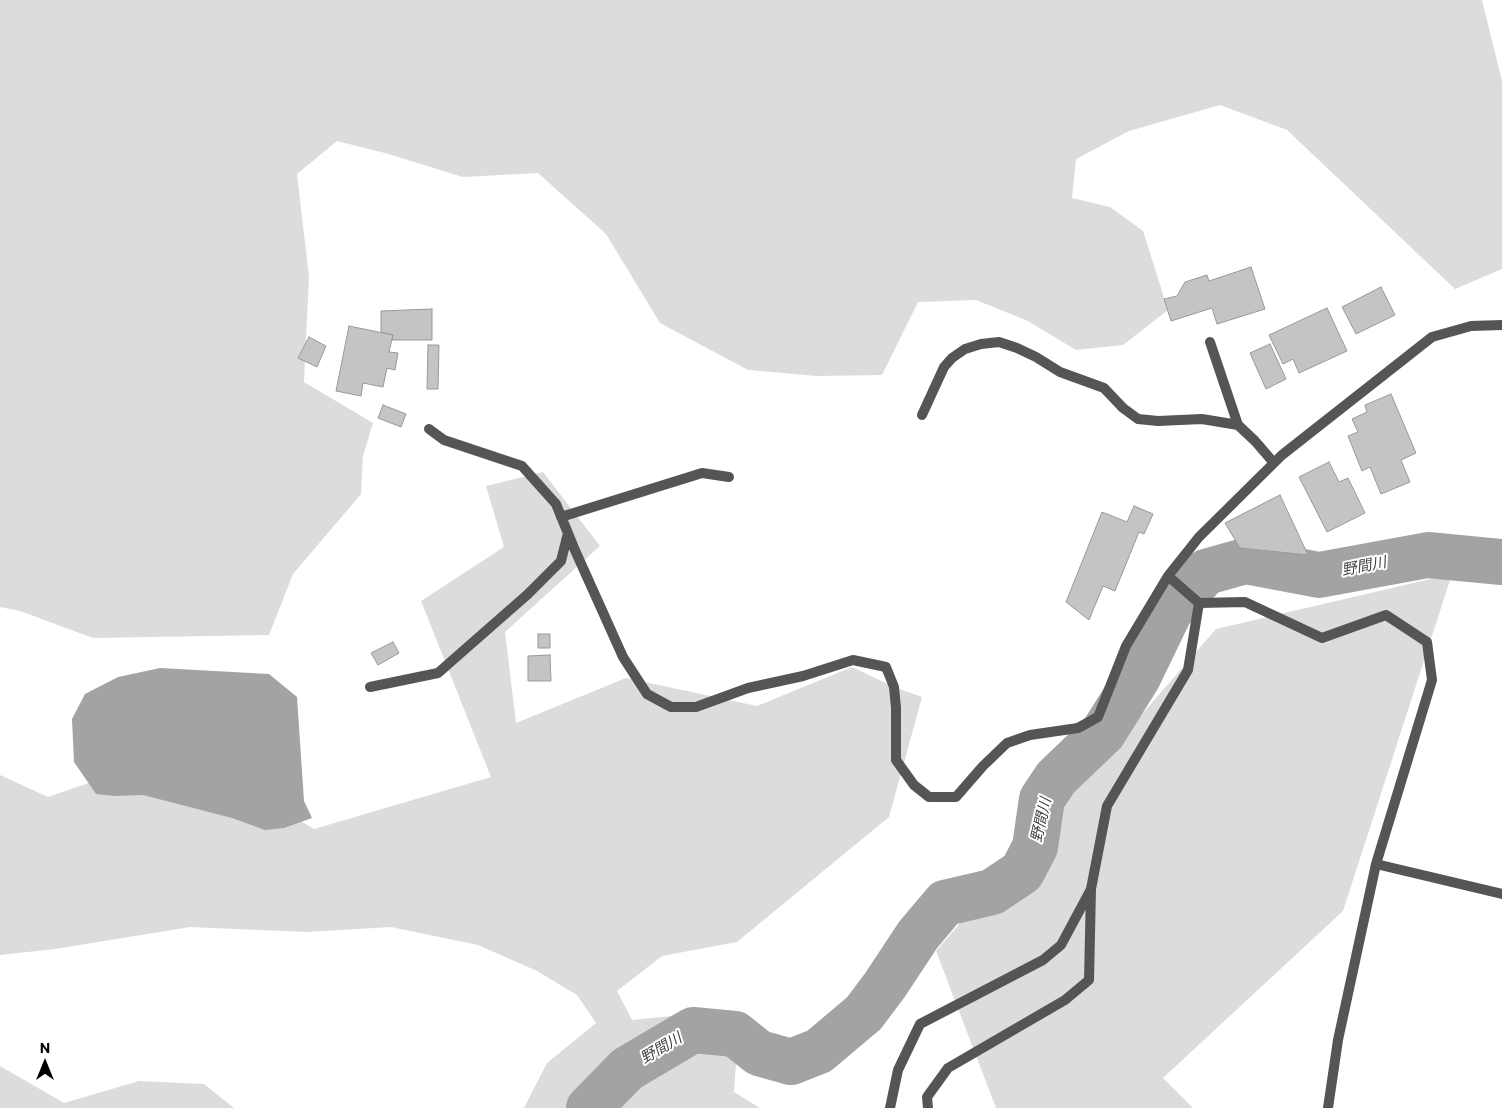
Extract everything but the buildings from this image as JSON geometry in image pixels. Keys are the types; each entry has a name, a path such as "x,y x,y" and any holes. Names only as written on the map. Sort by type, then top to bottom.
{"street":[{"path":"429,429 444,440 522,466 556,504 623,657 647,694 671,707 696,707 748,688 803,676 852,660 886,667 894,687 896,760 914,785 929,797 956,797 983,766 1007,743 1030,735 1078,728 1098,717 1126,646 1168,576 1199,537 1274,463 1432,337 1471,326 1502,325"},
{"path":"922,415 944,367 952,358 965,349 981,344 999,342 1036,357 1060,372 1104,388 1123,408 1138,419 1158,421 1202,419 1238,425"},
{"path":"1210,342 1238,425 1255,440 1274,463"},
{"path":"561,517 702,473 729,477"},
{"path":"370,687 438,673 528,594 561,560 568,533"},
{"path":"1168,576 1199,603 1245,602 1322,638 1386,615 1427,642 1432,680 1376,864 1338,1040 1328,1108"},
{"path":"928,1108 927,1097 948,1068 1065,1000 1089,980 1091,889 1107,806 1188,670 1199,603"},
{"path":"1376,864 1502,894"},
{"path":"890,1108 898,1070 920,1024 1043,960 1061,945 1091,889"}],"shaded area":[{"path":"0,0 1482,0 1502,81 1502,269 1455,289 1287,130 1220,105 1129,131 1076,159 1072,198 1110,207 1143,231 1168,310 1123,345 1076,350 1028,321 976,300 918,302 882,375 817,376 748,370 660,323 606,234 538,173 463,177 385,153 337,141 297,174 309,277 304,382 373,423 363,456 361,494 293,574 269,635 93,638 20,611 0,607"},
{"path":"543,472 600,546 505,632 516,723 626,678 757,706 852,667 894,687 922,697 889,817 737,942 662,956 617,991 632,1020 701,1013 737,1049 734,1092 760,1108 524,1108 547,1063 596,1023 577,995 537,971 478,945 391,927 307,932 190,927 55,949 0,955 0,775 48,797 135,767 264,799 314,829 491,777 421,601 504,547 486,486"},
{"path":"1452,574 1343,911 1163,1078 1193,1108 996,1108 936,951 1216,629"},
{"path":"160,668 269,674 297,697 304,801 312,818 284,828 265,830 232,818 143,795 115,796 96,794 74,762 72,719 85,694 118,677"},
{"path":"0,1066 64,1103 139,1081 204,1084 234,1108 0,1108"}],"waterway":[{"name":"野間川","path":"589,1108 627,1069 693,1030 735,1034 759,1053 791,1062 819,1051 864,1013 918,935 945,903 992,892 1022,872 1035,847 1042,799 1056,778 1103,733 1138,677 1170,611 1206,572 1245,561 1319,575 1428,555 1502,562"}]}
